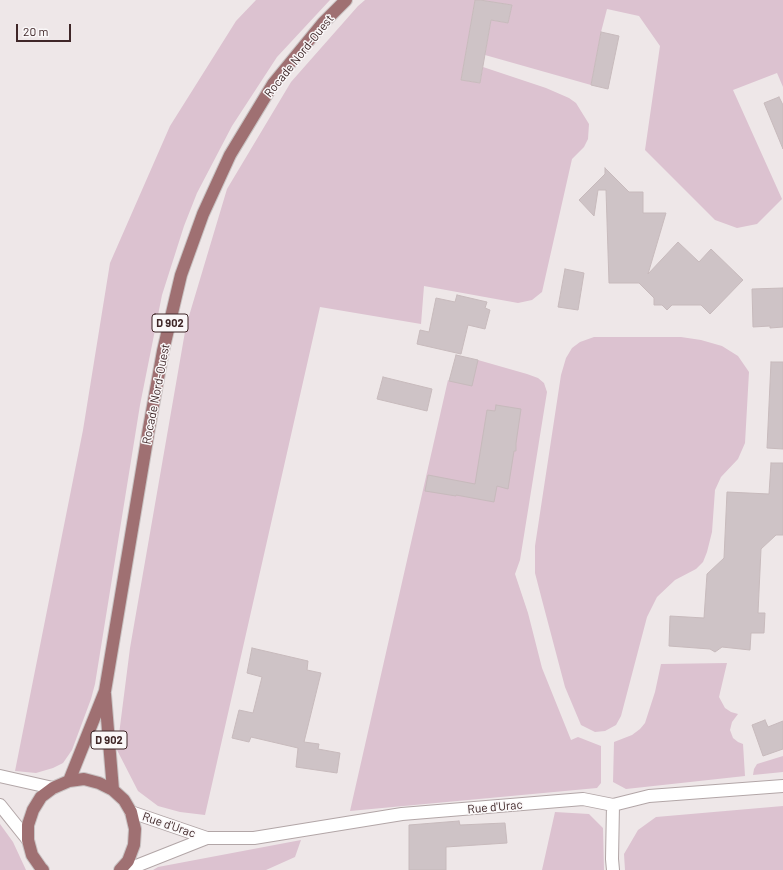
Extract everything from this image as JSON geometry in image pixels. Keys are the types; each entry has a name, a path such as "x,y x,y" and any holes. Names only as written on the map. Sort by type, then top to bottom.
{"main road":[{"name":"Rocade Nord-Ouest","path":"69,781 105,691 163,351 181,275 202,214 230,155 273,84 323,23 346,0"},
{"name":"Rocade Nord-Ouest","path":"105,691 113,790"},
{"path":"43,870 32,855 28,840 28,825 33,810 41,798 53,788 69,781 84,779 99,782 113,790 124,800 131,812 135,829 134,845 128,861 120,870"}],"street":[{"path":"0,776 53,788"},
{"name":"Rue d'Urac","path":"131,812 207,838 254,838 402,814 583,799 613,805 649,796 783,786"},
{"path":"0,805 28,840"},
{"path":"613,805 613,870"},
{"name":"Rue d'Urac","path":"126,870 207,838"}],"shaded area":[{"path":"256,0 330,0 277,57 232,126 197,193 184,226 162,295 140,405 95,684 91,699 72,750 63,763 53,768 36,773 15,771 83,430 110,263 170,126 236,21"},
{"path":"365,0 475,0 461,80 480,83 483,67 546,88 569,98 576,103 589,124 588,139 584,147 572,159 542,292 532,300 518,303 424,286 421,324 320,307 205,815 180,812 158,806 138,791 117,750 130,648 186,326 227,189 291,82"},
{"path":"480,0 783,0 783,87 777,73 733,90 782,199 757,224 737,228 715,220 645,150 660,46 639,16 607,9 591,85 485,55 491,20 508,23 512,5"},
{"path":"594,337 681,337 701,340 722,346 738,356 749,372 745,443 738,459 721,477 715,490 712,532 703,562 696,569 675,580 657,597 647,617 621,716 616,725 605,731 595,732 581,725 565,687 535,573 535,546 561,375 566,358 572,348 580,342"},
{"path":"478,360 538,378 544,383 547,392 520,560 515,574 528,613 542,668 571,740 578,737 601,746 601,783 597,788 350,811 448,380 449,381"},
{"path":"727,663 719,697 725,708 738,714 732,722 730,730 733,738 743,744 745,776 626,789 613,782 614,742 632,735 645,723 655,692 661,664"},
{"path":"783,756 783,772 753,775 757,764"},
{"path":"783,806 783,870 625,870 624,854 638,830 656,817"},
{"path":"555,812 589,814 603,828 604,870 542,870"},
{"path":"0,824 13,842 26,870 0,870"},
{"path":"301,840 295,857 266,870 153,870 158,867"}],"building":[{"path":"475,0 512,5 508,23 491,20 480,83 461,80"},
{"path":"601,32 619,36 608,89 591,85"},
{"path":"779,97 783,105 783,149 764,103"},
{"path":"605,168 629,192 643,192 643,213 666,213 648,274 678,242 699,262 711,249 743,280 710,314 701,305 672,305 667,310 662,305 654,305 654,298 639,283 609,283 606,190 598,190 594,216 579,200 605,174"},
{"path":"565,269 584,273 578,310 558,307"},
{"path":"783,288 783,327 753,327 752,289"},
{"path":"457,295 487,302 485,308 490,310 485,329 468,325 461,354 417,344 420,330 429,332 436,298 455,302"},
{"path":"456,355 478,360 472,386 449,381"},
{"path":"771,362 783,362 783,449 767,448"},
{"path":"383,377 432,389 427,411 377,399"},
{"path":"496,405 521,409 516,451 514,451 508,489 497,486 494,502 425,491 428,475 475,484 487,410 495,411"},
{"path":"771,463 783,463 783,535 776,535 761,549 758,613 765,613 764,633 751,633 750,650 722,647 715,652 710,649 669,646 670,616 704,618 707,574 724,558 727,492 769,494"},
{"path":"252,648 308,661 307,670 321,673 304,742 319,744 318,749 340,753 337,773 296,767 298,748 251,737 249,742 232,738 239,710 253,713 262,677 247,673"},
{"path":"765,720 768,727 783,721 783,749 763,756 752,725"},
{"path":"459,821 460,825 505,823 507,843 446,847 446,870 409,870 409,825"}]}
